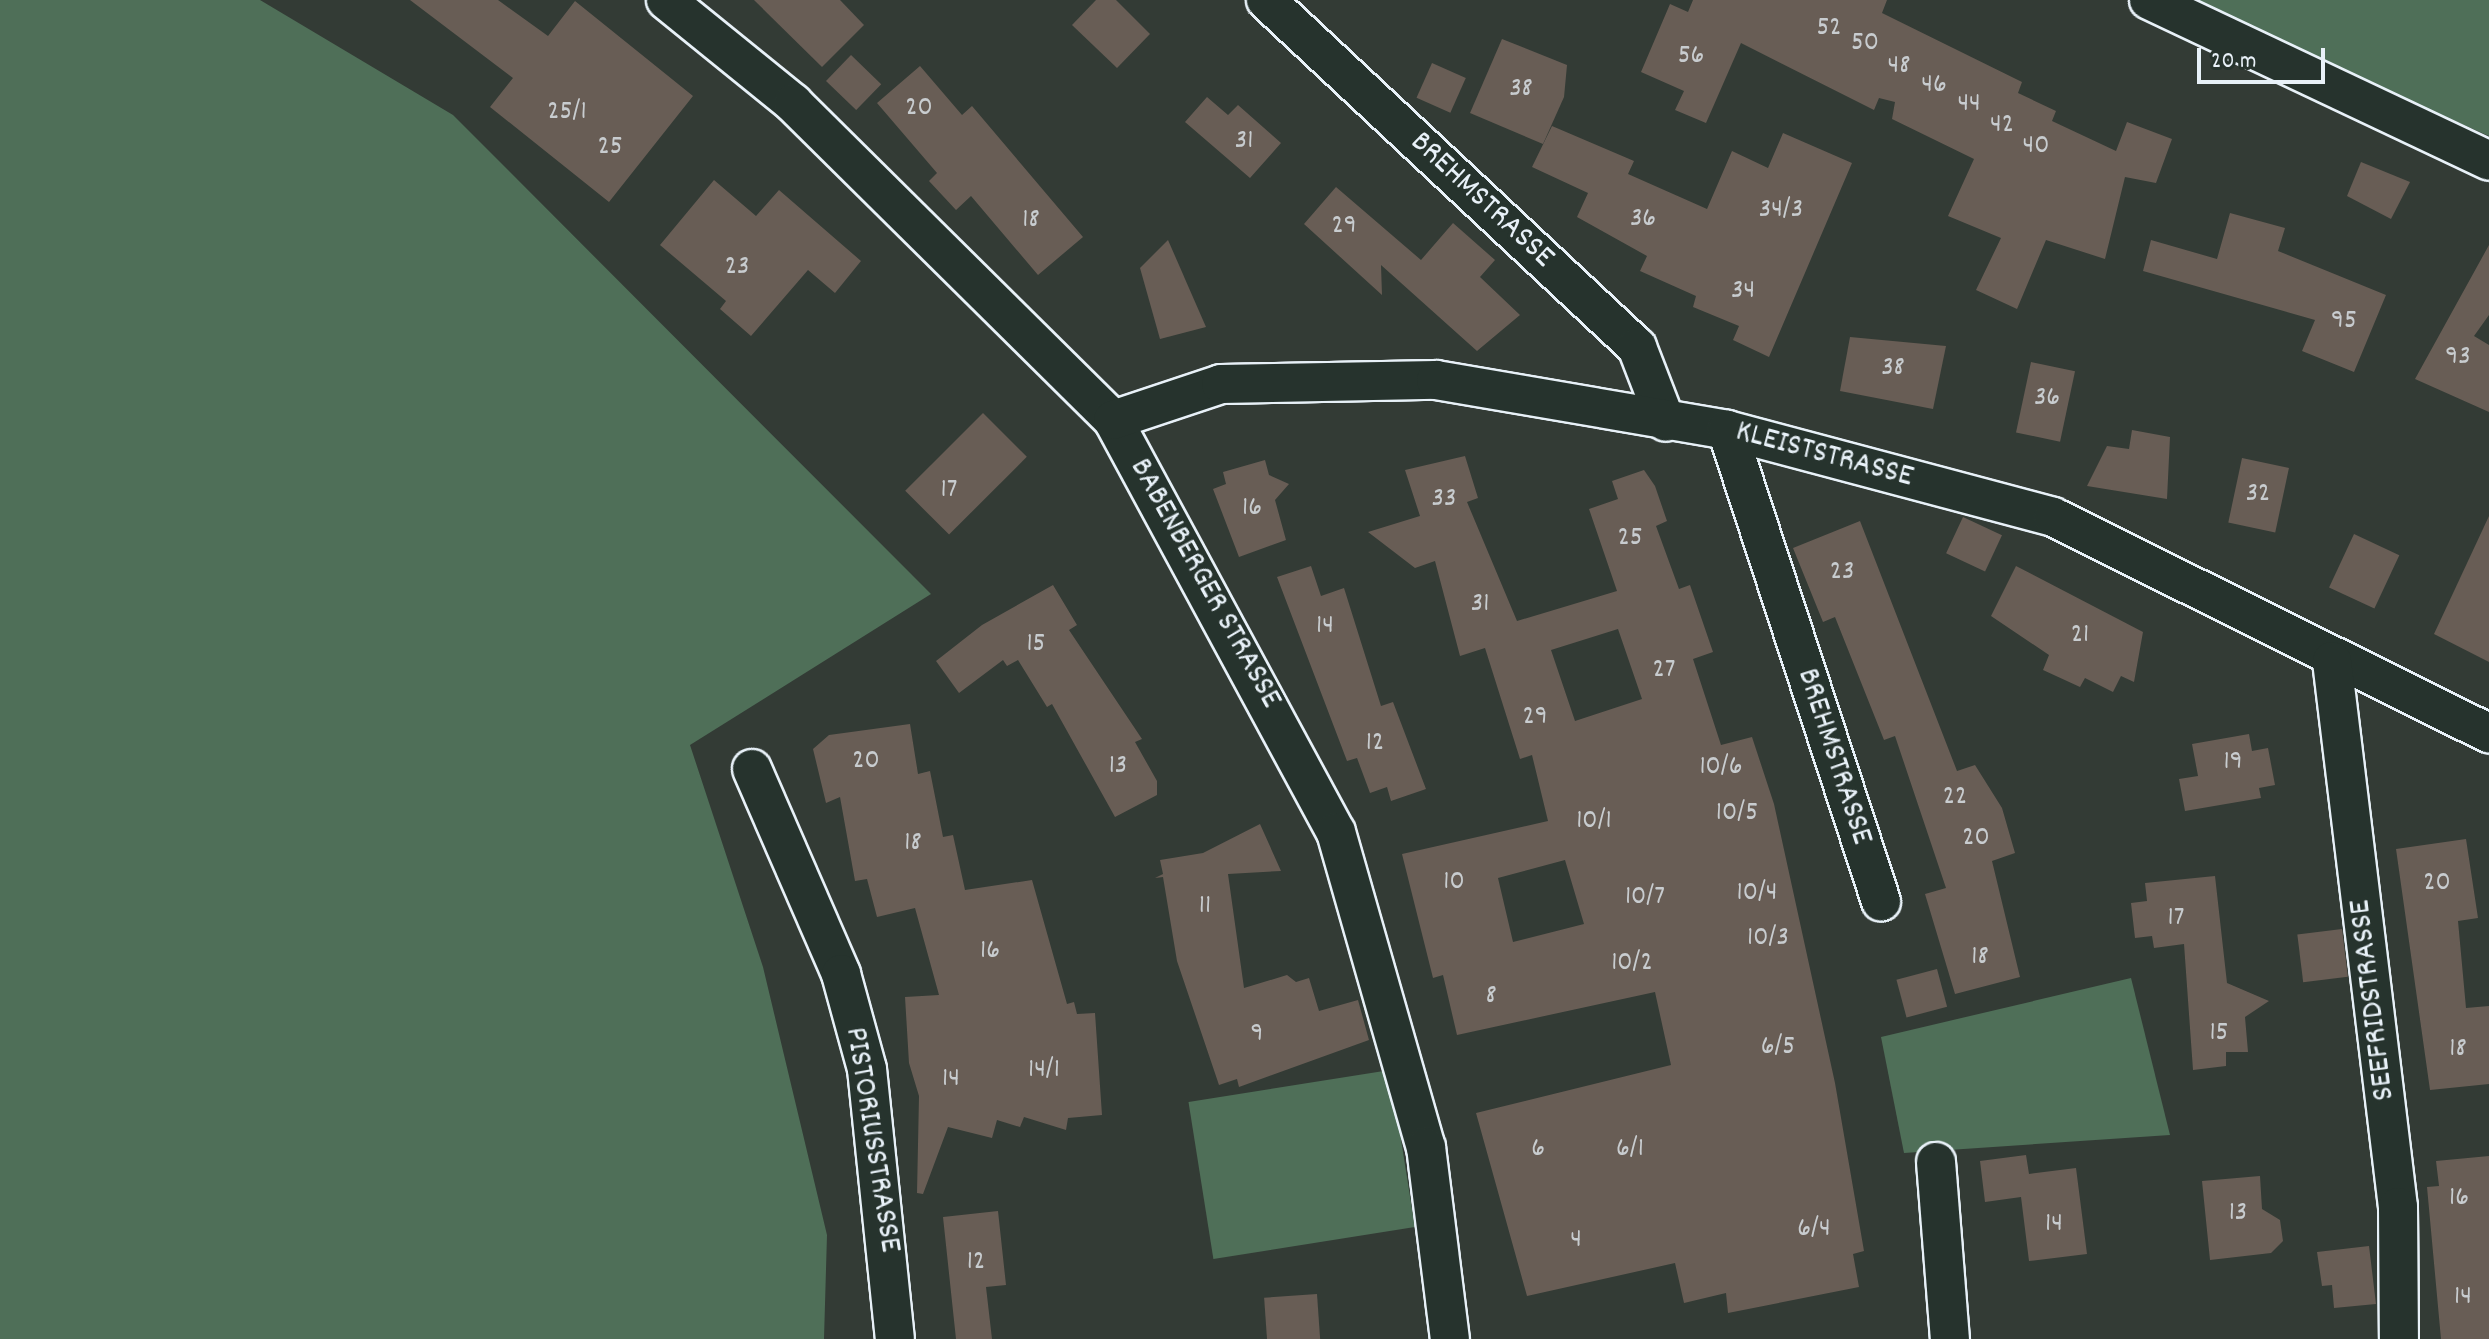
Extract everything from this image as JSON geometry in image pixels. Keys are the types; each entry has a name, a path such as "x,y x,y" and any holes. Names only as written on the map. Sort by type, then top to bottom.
{"street":[{"name":"BABENBERGER STRASSE","path":"666,0 793,103 1113,420 1336,832 1426,1147 1450,1339"},
{"name":"BREHMSTRASSE","path":"1266,0 1637,347 1666,422"},
{"path":"2149,0 2489,161"},
{"name":"KLEISTSTRASSE","path":"1113,420 1221,384 1436,380 1666,422 1727,430 2053,517 2332,661 2489,733"},
{"name":"BREHMSTRASSE","path":"1727,430 1881,901"},
{"name":"SEEFRIDSTRASSE","path":"2332,661 2398,1207 2399,1339"},
{"name":"PISTORIUSSTRASSE","path":"752,769 841,974 867,1069 895,1339"},
{"path":"1936,1162 1950,1339"}],"green space":[{"path":"0,0 260,0 453,115 931,594 690,745 763,967 827,1235 824,1339 0,1339"},
{"path":"2178,0 2489,0 2489,136"},
{"path":"2131,978 2170,1135 1904,1153 1881,1037"},
{"path":"1390,1070 1415,1227 1213,1259 1189,1102"}],"building":[{"path":"410,0 498,0 548,36 575,1 693,96 609,202 490,107 513,78"},
{"path":"754,0 840,0 864,25 822,67"},
{"path":"1096,0 1116,0 1150,34 1117,68 1072,25"},
{"path":"1693,0 1887,0 1882,13 2022,82 2018,93 2056,111 2052,121 2116,151 2127,122 2172,139 2156,183 2125,177 2105,259 2046,240 2017,309 1976,290 2001,238 1948,216 1974,159 1892,119 1895,102 1879,98 1874,110 1741,43 1706,123 1675,110 1684,91 1641,72 1670,4 1688,12"},
{"path":"1502,39 1567,65 1564,97 1543,144 1470,113"},
{"path":"851,55 881,84 856,110 826,81"},
{"path":"1432,63 1466,78 1450,113 1417,98"},
{"path":"920,66 962,115 972,106 1083,237 1038,275 971,196 956,210 929,181 937,173 877,103"},
{"path":"1207,97 1228,115 1238,105 1281,143 1250,178 1185,122"},
{"path":"1552,126 1634,161 1628,174 1707,209 1732,151 1768,168 1783,133 1852,163 1769,357 1733,340 1739,326 1693,307 1696,296 1640,271 1647,256 1577,217 1588,193 1532,167"},
{"path":"2361,162 2410,182 2391,219 2347,196"},
{"path":"714,180 756,216 779,190 861,261 835,293 808,270 751,336 720,309 726,301 660,245"},
{"path":"1336,187 1421,260 1453,223 1495,260 1480,277 1520,315 1477,351 1381,265 1382,295 1304,224"},
{"path":"2230,213 2285,228 2278,251 2386,295 2354,372 2302,351 2315,320 2143,271 2151,240 2217,259"},
{"path":"1168,240 1206,327 1160,339 1140,268"},
{"path":"2489,245 2489,315 2474,336 2489,345 2489,412 2415,379"},
{"path":"1850,337 1946,346 1933,409 1840,391"},
{"path":"2031,362 2075,371 2060,442 2016,432"},
{"path":"983,413 1027,457 949,535 905,491"},
{"path":"2132,430 2170,437 2167,499 2087,486 2107,446 2129,449"},
{"path":"1465,456 1478,498 1467,502 1517,621 1617,591 1589,509 1618,499 1612,481 1644,470 1655,486 1667,521 1656,526 1679,589 1690,585 1713,652 1693,659 1721,745 1752,737 1774,804 1835,1083 1864,1251 1853,1254 1859,1287 1728,1313 1726,1293 1684,1303 1675,1263 1527,1296 1476,1113 1671,1065 1655,992 1457,1035 1443,975 1433,978 1402,854 1548,821 1532,755 1520,759 1485,648 1460,656 1435,561 1415,568 1368,532 1420,516 1405,470","holes":["1618,629 1642,699 1575,721 1551,650","1565,860 1584,924 1513,942 1498,878"]},
{"path":"2242,458 2289,468 2275,533 2228,523"},
{"path":"1265,460 1269,475 1289,484 1275,500 1286,540 1239,557 1213,489 1226,484 1223,472"},
{"path":"2489,516 2489,662 2434,634"},
{"path":"1963,517 2002,535 1985,571 1946,553"},
{"path":"1860,521 1957,771 1975,765 2002,808 2015,853 1992,861 2020,977 1955,994 1925,894 1946,888 1895,736 1884,740 1835,617 1823,622 1793,548"},
{"path":"2354,534 2399,555 2374,609 2329,587"},
{"path":"1311,566 1321,596 1344,588 1381,706 1393,702 1426,789 1391,801 1387,787 1370,793 1357,758 1347,761 1277,577"},
{"path":"2016,566 2143,632 2134,682 2121,676 2113,692 2085,678 2080,687 2043,670 2049,655 1991,616"},
{"path":"1053,585 1077,625 1069,630 1142,739 1135,742 1157,781 1157,795 1115,817 1052,704 1047,707 1018,660 1007,666 1003,660 959,693 936,661 982,625"},
{"path":"910,724 918,774 930,771 943,837 953,835 965,890 1032,880 1067,1004 1074,1002 1077,1014 1095,1013 1102,1115 1068,1118 1066,1130 1024,1117 1020,1127 997,1120 992,1138 948,1127 923,1194 917,1193 919,1096 909,1063 905,997 939,995 915,908 877,917 867,879 855,881 840,797 826,803 813,749 829,735"},
{"path":"2249,734 2252,751 2268,748 2275,785 2259,788 2261,798 2185,811 2179,779 2198,776 2192,744"},
{"path":"1260,824 1281,871 1228,874 1244,988 1287,975 1296,982 1309,978 1319,1011 1358,1000 1369,1040 1239,1087 1237,1079 1219,1085 1177,961 1163,877 1155,878 1163,874 1160,860 1203,853"},
{"path":"2466,839 2478,918 2458,921 2466,1008 2489,1006 2489,1084 2430,1090 2396,849"},
{"path":"2215,876 2227,983 2269,1001 2245,1017 2248,1052 2226,1052 2226,1066 2193,1070 2184,944 2154,948 2152,936 2135,938 2131,903 2147,901 2145,883"},
{"path":"2342,929 2348,977 2303,982 2297,934"},
{"path":"1937,969 1947,1007 1907,1018 1896,980"},
{"path":"2026,1155 2029,1174 2076,1168 2087,1254 2029,1261 2021,1197 1985,1202 1980,1161"},
{"path":"2489,1156 2489,1339 2441,1339 2427,1187 2439,1186 2436,1161"},
{"path":"2260,1176 2262,1209 2280,1220 2283,1241 2271,1253 2210,1260 2202,1181"},
{"path":"998,1211 1006,1285 986,1287 992,1339 956,1339 943,1217"},
{"path":"2369,1246 2376,1304 2334,1308 2332,1285 2322,1286 2317,1252"},
{"path":"1317,1294 1320,1339 1267,1339 1264,1298"}]}
